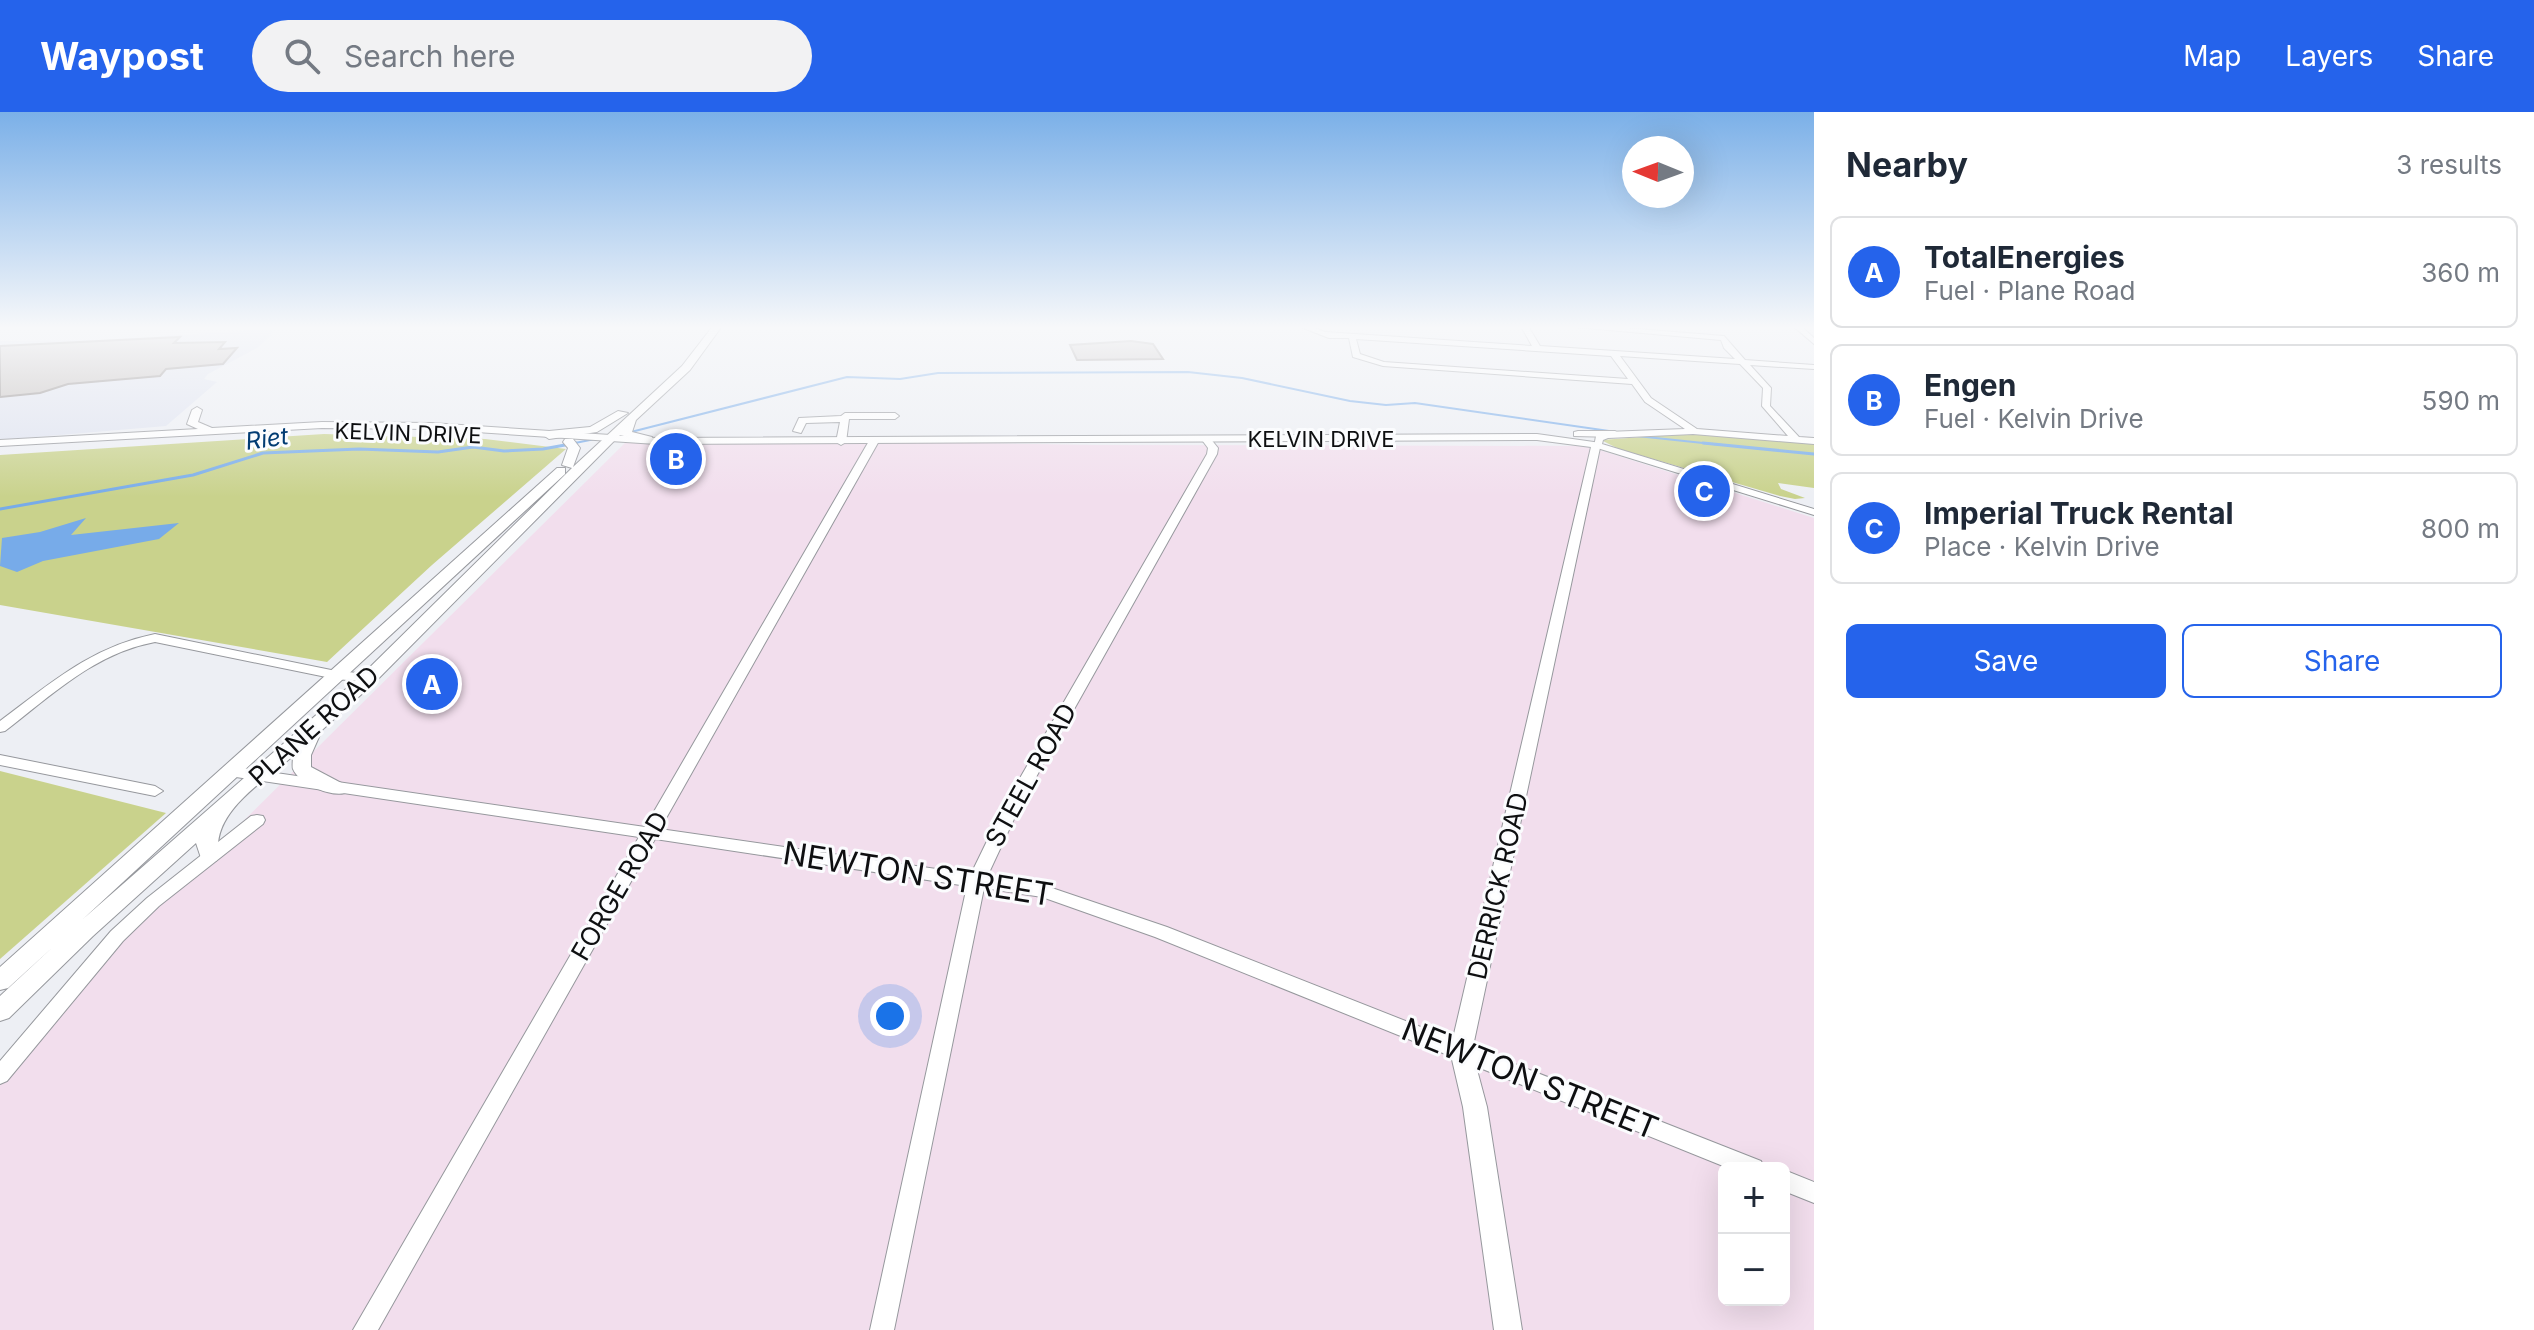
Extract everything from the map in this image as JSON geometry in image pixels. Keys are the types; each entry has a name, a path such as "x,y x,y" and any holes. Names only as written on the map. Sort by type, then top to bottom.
{"main road":[{"name":"PLANE ROAD","path":"626,416 655,383"},
{"path":"643,394 658,383"},
{"name":"PLANE ROAD","path":"0,1011 369,678 600,441 667,383"},
{"path":"549,435 593,430 626,416 625,434 648,440"},
{"name":"PLANE ROAD","path":"0,981 568,465 600,441"},
{"path":"568,465 574,448 569,442"},
{"path":"325,717 302,755 302,768 308,775 338,789"},
{"path":"209,856 207,835 226,805"}],"street":[{"path":"1634,383 1652,404 1693,431"},
{"path":"1762,383 1767,388 1768,408 1796,439"},
{"path":"197,410 192,424 211,429"},
{"path":"798,431 802,420 846,414 895,416"},
{"path":"841,442 846,414"},
{"path":"147,433 186,422"},
{"name":"KELVIN DRIVE","path":"0,446 211,429 395,425 600,441 727,446 817,442"},
{"name":"KELVIN DRIVE","path":"0,446 335,430 421,431 569,442 1537,437 1597,445 1814,512"},
{"path":"1537,437 1693,431 1814,441"},
{"path":"1597,445 1602,436 1615,434"},
{"name":"STEEL ROAD","path":"882,1330 977,880 1013,804 1212,454 1213,448 1207,440"},
{"name":"FORGE ROAD","path":"365,1330 874,441"},
{"name":"DERRICK ROAD","path":"1508,1330 1475,1107 1461,1051 1597,445"},
{"path":"0,728 105,653 132,642 155,638 336,675 369,678"},
{"path":"0,760 155,791"},
{"name":"NEWTON STREET","path":"229,771 977,880 1071,899 1738,1162"},
{"name":"PLANE ROAD","path":"0,1075 117,936 209,856 257,820"},
{"path":"1790,1183 1814,1193"}],"shaded area":[{"path":"0,383 216,383 166,426 0,440"},
{"path":"630,438 1097,445 1587,446 1814,518 1814,1330 0,1330 0,1062"}],"green space":[{"path":"1698,433 1814,443 1814,488 1778,483 1781,489 1805,498 1780,496 1619,449 1601,440"},
{"path":"324,434 485,439 566,449 432,565 327,662 0,605 0,455"},
{"path":"0,771 166,813 0,959"}],"water":[{"path":"86,518 71,535 179,523 159,539 43,561 17,572 0,566 2,538 40,532"}],"building":[{"path":"0,383 81,383 40,393 0,397"}],"waterway":[{"path":"627,433 824,383"},
{"path":"1265,383 1350,401 1386,405 1415,403 1609,431"},
{"path":"1637,436 1705,443"},
{"path":"565,445 595,439"},
{"path":"565,445 576,443"},
{"path":"1705,443 1814,454"},
{"path":"1705,443 1722,445"},
{"name":"Riet","path":"0,509 193,475 263,453 359,449 438,452 473,447 504,451 565,445"}],"place":[{"name":"Engen","path":"676,459"},
{"name":"Imperial Truck Rental","path":"1704,491"},
{"name":"TotalEnergies","path":"432,684"}]}
